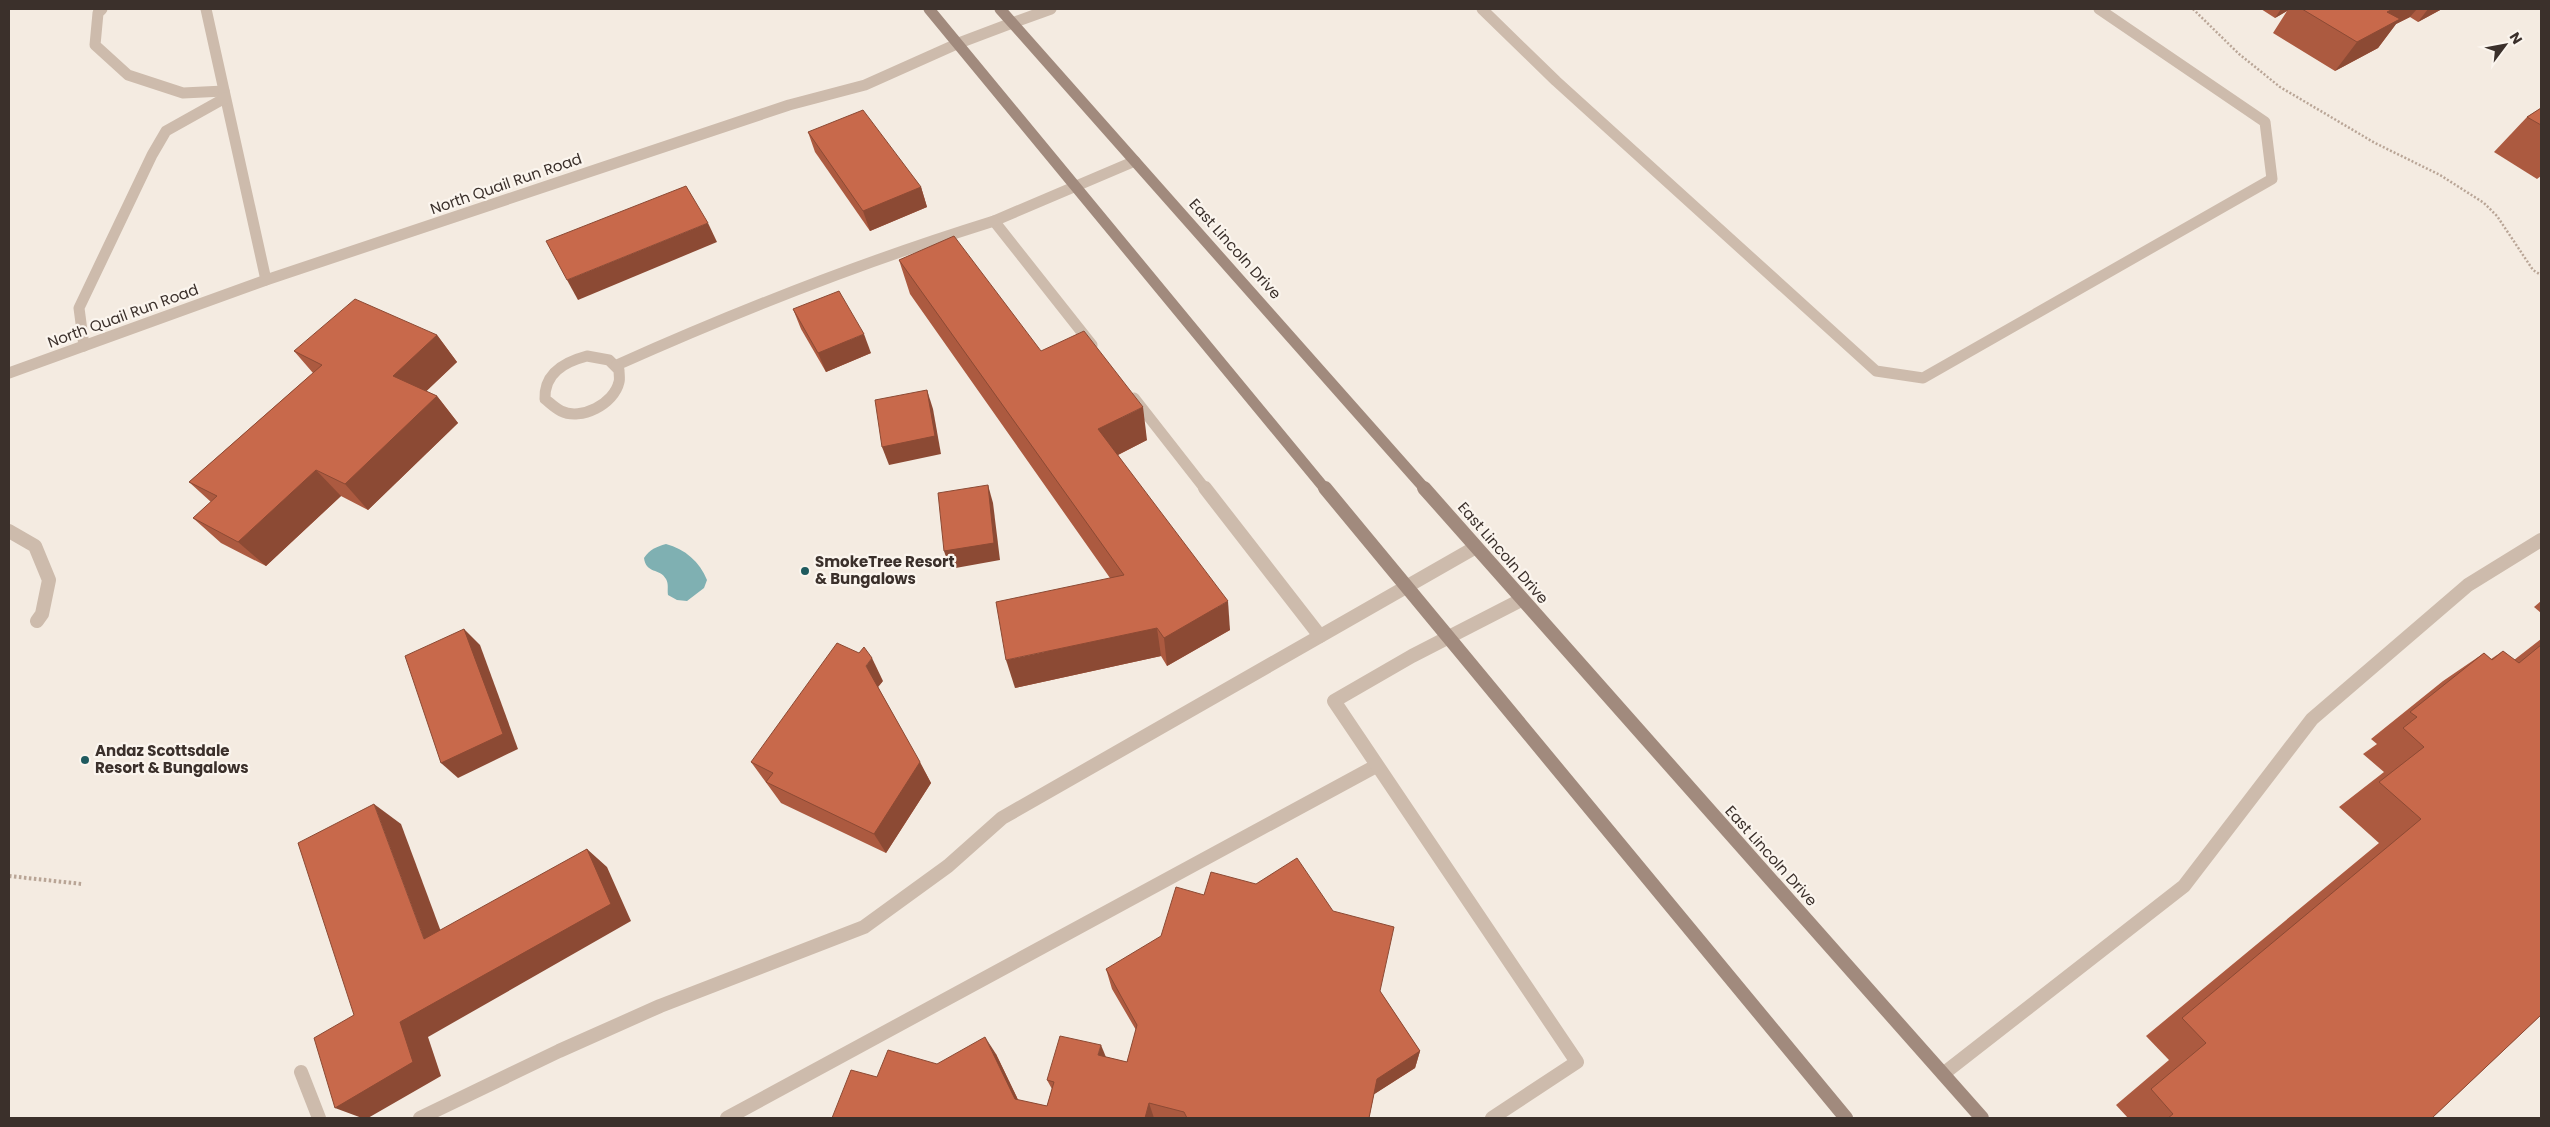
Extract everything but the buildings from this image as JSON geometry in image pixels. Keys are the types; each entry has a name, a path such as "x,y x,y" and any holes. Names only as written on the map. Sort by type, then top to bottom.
{"main road":[{"path":"929,9 1846,1118"},
{"name":"East Lincoln Drive","path":"1000,9 1982,1118"}],"street":[{"path":"102,9 98,13 95,45 128,74 183,93 224,94"},
{"path":"206,9 266,280"},
{"name":"North Quail Run Road","path":"9,373 266,280 789,104 865,85 958,43 1051,9"},
{"path":"1482,9 1556,81 1876,371 1923,378 2272,179 2265,122 2098,9"},
{"path":"84,346 78,308 152,155 166,131 224,94"},
{"path":"617,365 720,319 892,252 994,221 1076,185 1135,162"},
{"path":"994,221 1099,353"},
{"path":"593,356 609,359 617,365 621,373 621,382 617,392 597,408 584,412 565,413 551,406 545,399 546,381 563,364 575,359 593,356"},
{"path":"1123,384 1320,636"},
{"path":"9,531 34,546 49,580 42,614 37,620"},
{"path":"1943,1074 2184,886 2312,719 2468,585 2541,540"},
{"path":"420,1118 559,1051 660,1006 864,927 948,866 1002,818 1476,547"},
{"path":"1492,1118 1577,1062 1334,701 1448,637 1522,600"},
{"path":"727,1118 1376,766"},
{"path":"301,1072 319,1118"}],"path":[{"path":"2193,9 2239,54 2280,87 2374,143 2440,175 2484,203 2497,216 2533,270 2541,275"},
{"path":"9,876 82,884"}],"water":[{"path":"666,544 679,549 691,557 700,567 707,580 704,588 687,601 677,600 668,595 666,579 660,573 650,569 645,563 644,558 649,552 656,547"}],"place":[{"name":"SmokeTree Resort & Bungalows","path":"805,571"},
{"name":"Andaz Scottsdale Resort & Bungalows","path":"85,760"}]}
